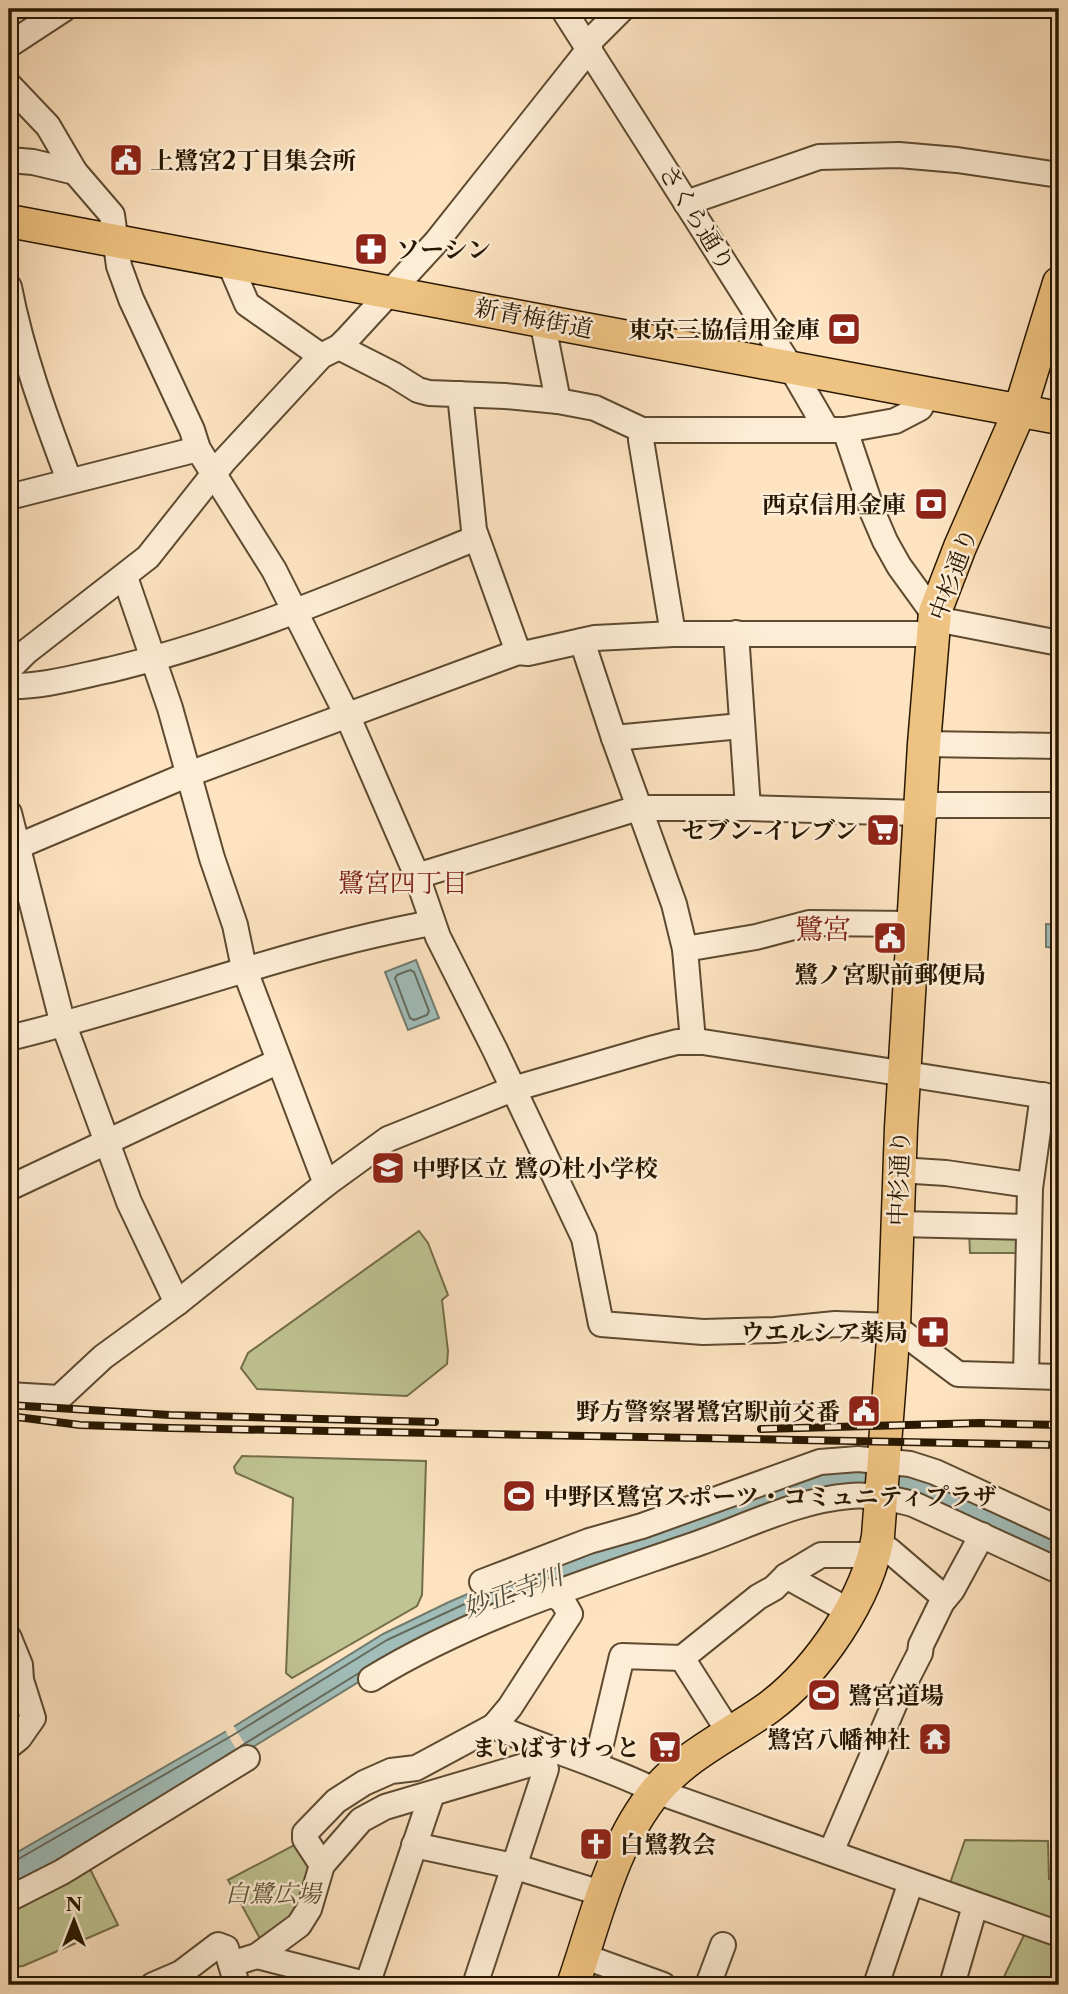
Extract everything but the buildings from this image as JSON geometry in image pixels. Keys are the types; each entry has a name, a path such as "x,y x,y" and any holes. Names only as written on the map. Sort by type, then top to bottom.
{"main road":[{"name":"新青梅街道","path":"9,221 1059,418"},
{"name":"中杉通り","path":"573,1985 617,1856 656,1791 678,1768 769,1707 803,1676 849,1611 874,1552 887,1480 904,1073 934,624 960,547 1020,410 1059,283"}],"street":[{"path":"9,45 64,9"},
{"name":"さくら通り","path":"563,9 790,366 836,430 886,541 899,566 928,606 934,624"},
{"path":"9,669 26,652 148,557 224,461 437,241 588,46 622,9"},
{"path":"9,85 48,127 75,172 112,215 119,266 131,299 192,430 198,449 274,569 348,717 418,876 432,923 584,1238 601,1324 703,1332 775,1330 835,1324 894,1326 958,1374 1059,1377"},
{"path":"686,203 819,157 899,155 1059,174"},
{"path":"9,160 33,162 75,172"},
{"path":"229,262 247,304 330,351 382,368 429,394 558,401 595,408 642,430 836,430 895,421 920,408 928,394"},
{"path":"9,287 18,336 34,388 69,480"},
{"path":"542,320 558,401"},
{"path":"460,394 476,538 518,652"},
{"path":"642,430 641,440 673,634"},
{"path":"9,497 198,449"},
{"path":"9,686 25,687 154,659 296,612 476,538"},
{"path":"125,577 154,659 212,858 236,925 244,968 326,1184"},
{"path":"13,848 189,774 518,652 528,653 595,638 934,624 946,621 1059,643"},
{"path":"736,633 748,808"},
{"path":"582,641 638,808 674,904 685,949 694,1041"},
{"path":"614,738 741,726"},
{"path":"924,744 1059,746"},
{"path":"418,876 638,808 920,813 934,805 1059,805"},
{"path":"9,813 13,848 64,1025 129,1202 177,1303"},
{"path":"9,1038 64,1025 244,968 364,937 432,923"},
{"path":"685,949 756,937 809,923 913,924"},
{"path":"9,1395 59,1398 103,1357 388,1139 513,1088 654,1048 694,1041 1051,1097 1030,1185 1026,1376"},
{"path":"9,1188 279,1061"},
{"path":"900,1170 946,1173 1030,1185"},
{"path":"898,1224 1028,1227"},
{"path":"482,1582 589,1541 642,1526 820,1462 858,1459 887,1480 913,1504 1059,1571"},
{"path":"371,1679 408,1656 552,1593 798,1508 853,1495 887,1480 910,1464 935,1472 1059,1529"},
{"path":"831,1852 897,1698 920,1653 921,1645 982,1535"},
{"path":"596,1765 622,1656 682,1658 717,1621 774,1588 786,1576 821,1555 862,1555 889,1550 945,1598"},
{"path":"786,1576 849,1611"},
{"path":"322,1865 305,1839 305,1833 336,1801 365,1783 391,1772 416,1768 494,1726 510,1707 570,1614 562,1600 552,1593"},
{"path":"9,1638 20,1665 21,1680 33,1718 19,1738 9,1746"},
{"path":"682,1658 729,1732"},
{"path":"494,1726 546,1755 596,1765 627,1776 656,1791 1059,1934"},
{"path":"153,1985 181,1973 218,1945 226,1948 234,1975 299,1925 309,1909 322,1865 361,1820 385,1807 546,1755"},
{"path":"475,1985 546,1769 546,1755"},
{"path":"9,1899 62,1872 247,1758"},
{"path":"257,1956 368,1985 432,1794"},
{"path":"414,1845 513,1866 604,1894"},
{"path":"876,1985 911,1882"},
{"path":"952,1985 975,1906"},
{"path":"708,1985 723,1945"},
{"path":"583,1956 663,1985"}],"green space":[{"path":"419,1231 428,1243 448,1295 442,1300 447,1364 407,1396 257,1389 241,1368 248,1353"},
{"path":"969,1231 1018,1232 1021,1253 970,1253"},
{"path":"242,1456 426,1461 422,1595 417,1606 292,1678 286,1673 293,1498 236,1473 234,1467"},
{"path":"965,1840 1048,1841 1049,1879 1059,1879 1059,1922 949,1886"},
{"name":"白鷺広場","path":"300,1842 317,1866 307,1899 264,1946 228,1880"},
{"path":"88,1865 118,1925 23,1966 10,1967 9,1908"},
{"path":"1027,1929 1059,1940 1059,1985 1000,1985"}],"water":[{"path":"1046,924 1059,925 1059,948 1046,947"},
{"path":"416,960 439,1018 408,1030 385,972"},
{"name":"妙正寺川","path":"907,1469 1059,1535 1059,1565 864,1491 370,1675 61,1865 9,1892 9,1857 230,1729 383,1634 449,1602 489,1585 803,1472"}],"pier":[{"path":"233,1725 249,1751 240,1756 225,1730"}],"railway":[{"path":"9,1405 170,1415 435,1422"},
{"path":"9,1416 80,1425 170,1428 1059,1445"},
{"path":"761,1429 980,1423 1059,1425"}],"place":[{"name":"上鷺宮2丁目集会所","path":"126,160"},
{"name":"ソーシン","path":"371,249"},
{"name":"東京三協信用金庫","path":"844,329"},
{"name":"西京信用金庫","path":"931,504"},
{"name":"セブン-イレブン","path":"883,830"},
{"name":"鷺ノ宮駅前郵便局","path":"890,938"},
{"name":"中野区立 鷺の杜小学校","path":"388,1168"},
{"name":"ウエルシア薬局","path":"933,1332"},
{"name":"野方警察署鷺宮駅前交番","path":"864,1411"},
{"name":"中野区鷺宮スポーツ・コミュニティプラザ","path":"519,1496"},
{"name":"鷺宮道場","path":"824,1695"},
{"name":"鷺宮八幡神社","path":"935,1739"},
{"name":"まいばすけっと","path":"665,1747"},
{"name":"白鷺教会","path":"596,1844"}],"district":[{"name":"鷺宮四丁目","path":"403,883"},
{"name":"鷺宮","path":"823,929"}]}
